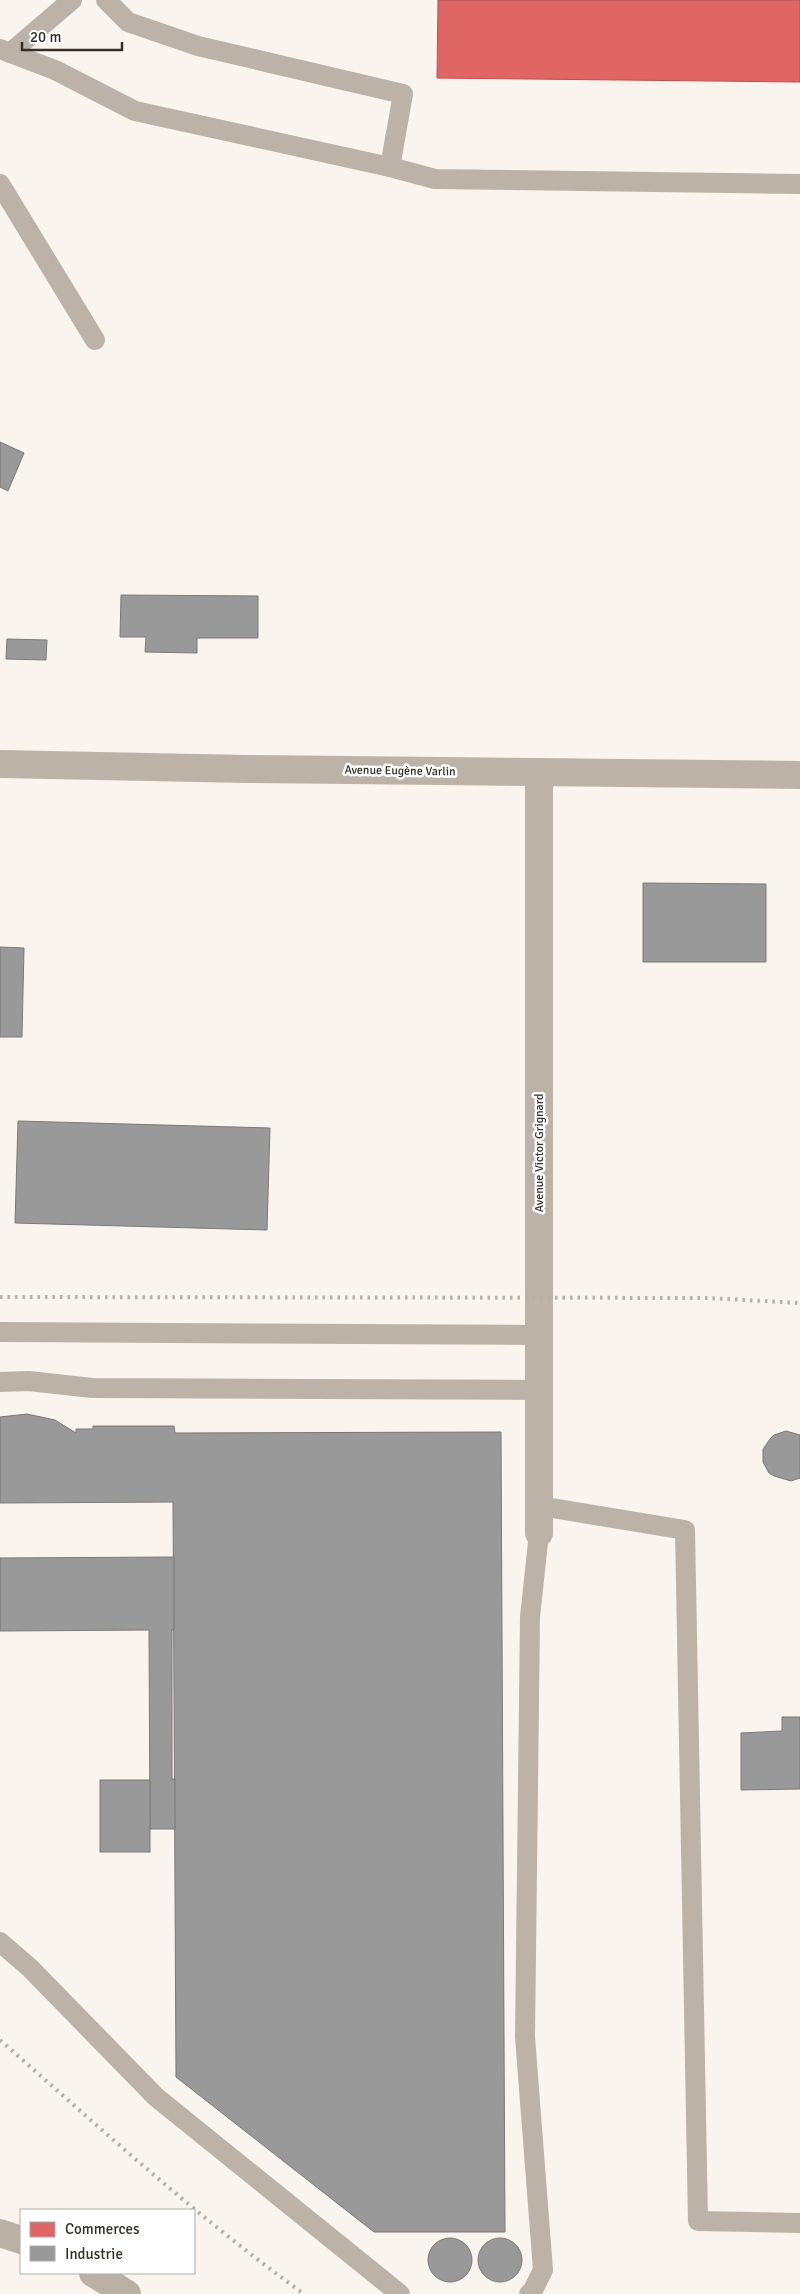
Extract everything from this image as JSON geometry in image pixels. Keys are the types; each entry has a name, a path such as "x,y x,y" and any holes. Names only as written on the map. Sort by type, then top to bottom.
{"street":[{"name":"Avenue Eugène Varlin","path":"0,764 247,769 800,775"},
{"name":"Avenue Victor Grignard","path":"539,772 539,1533"},
{"path":"0,2233 20,2241"},
{"path":"0,2243 20,2241"},
{"path":"95,2274 127,2294"}],"lane":[{"path":"5,51 72,0"},
{"path":"106,0 128,22 198,46 403,94 390,167"},
{"path":"5,51 55,70 135,111 390,167 436,179 800,184"},
{"path":"0,184 95,340"},
{"path":"0,1332 539,1335"},
{"path":"0,1382 29,1381 92,1388 539,1390"},
{"path":"540,1506 685,1530 698,2221 800,2223"},
{"path":"529,2294 534,2290 543,2270 525,2038 530,1617 539,1533"},
{"path":"0,1942 30,1968 156,2097 400,2294"}],"building: Commerces":[{"path":"438,0 800,0 800,82 437,78"}],"building: Industrie":[{"path":"0,442 24,453 8,491 0,487"},
{"path":"121,595 258,596 258,638 197,638 197,653 145,652 146,637 120,637"},
{"path":"7,639 47,640 46,660 6,659"},
{"path":"643,883 766,884 766,962 643,962"},
{"path":"0,947 24,948 22,1037 0,1037"},
{"path":"18,1121 270,1128 267,1230 15,1223"},
{"path":"27,1414 55,1420 76,1433 76,1429 93,1429 93,1426 174,1426 175,1433 501,1432 505,2232 374,2232 176,2077 173,1502 0,1503 0,1417"},
{"path":"786,1431 800,1435 800,1478 791,1481 769,1473 763,1462 763,1449 770,1439 774,1435"},
{"path":"174,1557 172,1779 175,1779 175,1829 150,1829 149,1630 0,1631 0,1558"},
{"path":"782,1717 800,1717 800,1789 741,1790 741,1733 782,1731"},
{"path":"100,1780 150,1780 150,1852 100,1852"},
{"path":"450,2238 462,2242 468,2248 472,2260 468,2272 462,2278 450,2282 438,2278 432,2272 428,2260 432,2248 438,2242"},
{"path":"500,2238 512,2242 518,2248 522,2260 518,2272 512,2278 500,2282 488,2278 482,2272 478,2260 482,2248 488,2242"}],"railway":[{"path":"0,1297 708,1298 800,1303"},
{"path":"0,2040 194,2209"},
{"path":"195,2210 264,2265 304,2294"}]}
